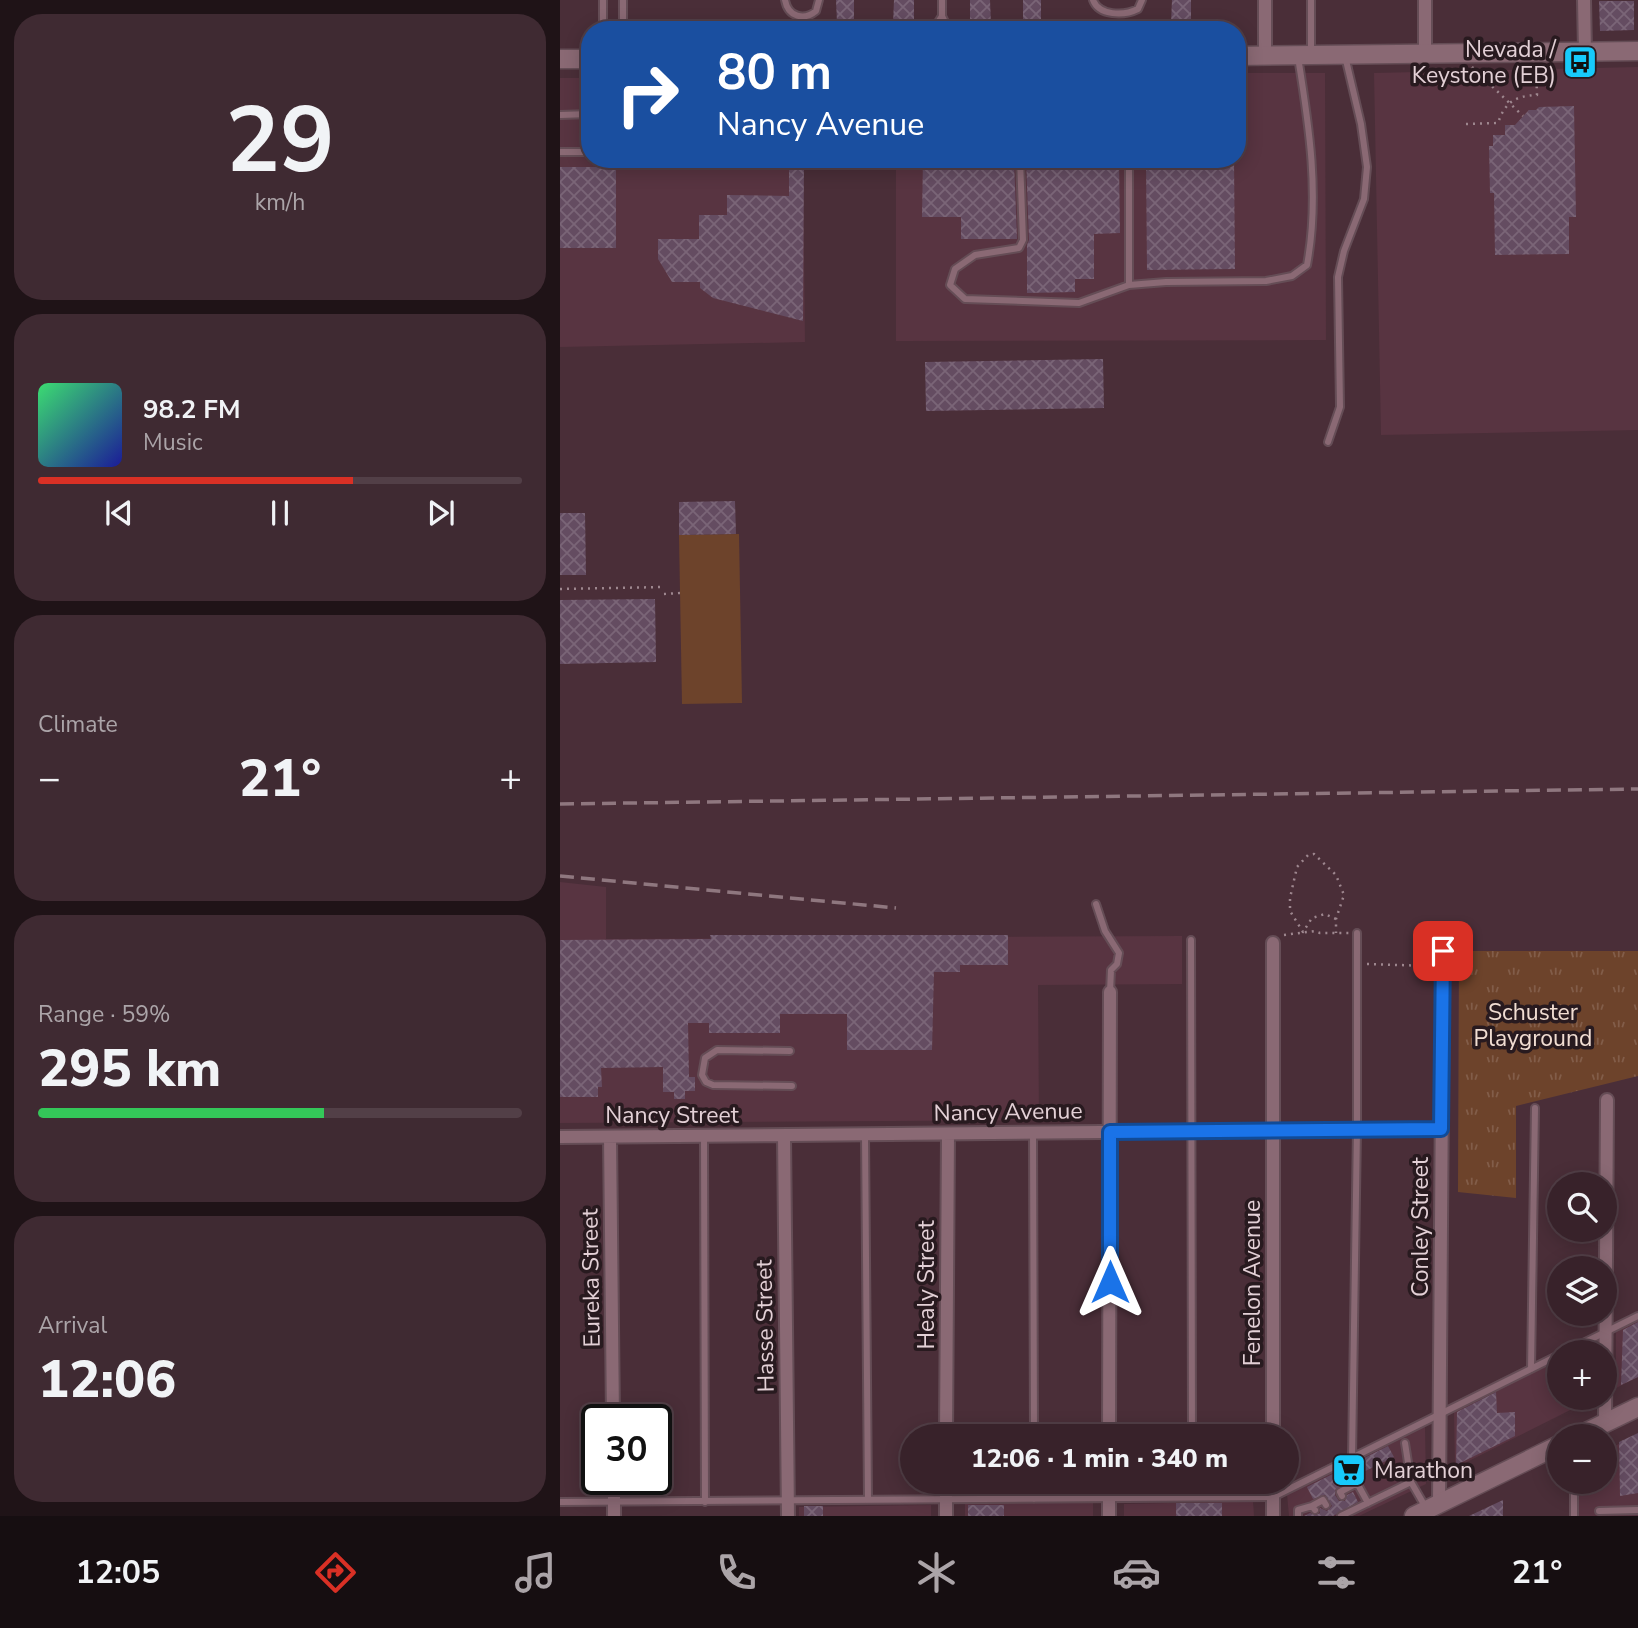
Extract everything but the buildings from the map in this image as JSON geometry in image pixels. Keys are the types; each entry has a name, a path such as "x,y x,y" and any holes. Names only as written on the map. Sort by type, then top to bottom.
{"street":[{"path":"1265,0 1265,55"},
{"path":"1425,0 1425,54"},
{"path":"1584,0 1585,52"},
{"path":"1246,55 1638,51"},
{"path":"560,60 581,59"},
{"name":"Fenelon Avenue","path":"1273,943 1273,1424"},
{"name":"Conley Street","path":"1426,1510 1439,1414 1443,951"},
{"path":"1109,1424 1110,992"},
{"path":"1607,1100 1605,1423 1638,1406"},
{"name":"Nancy Avenue","path":"784,1136 1441,1129"},
{"name":"Healy Street","path":"946,1424 948,1134"},
{"name":"Nancy Street","path":"560,1137 784,1136"},
{"name":"Hasse Street","path":"784,1136 788,1516"},
{"name":"Eureka Street","path":"610,1137 613,1404"},
{"path":"1426,1510 1547,1451"},
{"path":"946,1494 946,1516"},
{"path":"1109,1494 1109,1516"},
{"path":"614,1495 614,1516"},
{"path":"1273,1497 1273,1516"}],"lane":[{"path":"603,0 603,21"},
{"path":"623,0 623,21"},
{"path":"785,0 793,15 804,16 816,11 819,0"},
{"path":"942,0 944,21"},
{"path":"1093,0 1096,8 1102,11 1126,12 1138,9 1142,0"},
{"path":"1020,168 1023,240 1019,248 975,255 955,269 950,285 965,299 1079,303 1129,285 1266,281 1292,276 1307,265 1312,239 1311,139 1304,55 1311,0"},
{"path":"939,21 942,16"},
{"path":"1328,442 1340,407 1338,276 1344,251 1364,200 1367,167 1361,124 1345,55"},
{"path":"560,115 581,114"},
{"path":"560,152 581,152"},
{"path":"1129,168 1129,285"},
{"path":"1096,904 1105,931 1119,953 1117,964 1111,970 1110,992"},
{"path":"1352,1458 1357,933"},
{"path":"1191,940 1192,1424"},
{"path":"790,1051 717,1050 705,1058 702,1075 706,1083 713,1085 792,1086"},
{"path":"1531,1368 1535,1108"},
{"path":"1032,1133 1034,1424"},
{"path":"866,1135 868,1500"},
{"path":"704,1136 705,1502"},
{"path":"1588,1340 1638,1316"},
{"path":"560,1502 1273,1497 1547,1361"},
{"path":"1405,1443 1411,1482 1426,1510"},
{"path":"1342,1516 1411,1482"},
{"path":"1340,1494 1357,1483 1368,1503"},
{"path":"1034,1494 1034,1499"},
{"path":"1574,1494 1574,1516"},
{"path":"1298,1516 1298,1510 1313,1508 1325,1501"},
{"path":"1600,1511 1638,1510"}],"path":[{"path":"1466,124 1498,123 1509,103 1522,95 1537,95 1536,64"},
{"path":"1472,67 1522,116"},
{"path":"560,589 664,587"},
{"path":"664,594 680,593"},
{"path":"1303,932 1290,911 1290,898 1297,867 1308,855 1314,854 1336,875 1344,895 1336,919 1336,933"},
{"path":"1303,932 1316,916 1325,914 1336,919"},
{"path":"1273,943 1284,935 1303,932 1357,933"},
{"path":"1357,964 1431,966 1432,972 1443,972"}],"shaded area":[{"path":"1638,67 1638,430 1381,435 1374,73"},
{"path":"1246,73 1325,73 1326,340 896,341 896,168 1246,168"},
{"path":"560,78 581,78 581,168 803,168 805,342 560,347"},
{"path":"560,882 606,887 606,939 1182,936 1182,984 1038,985 1039,1120 560,1123"},
{"path":"1638,1319 1638,1377 1617,1388 1617,1340 1616,1330"},
{"path":"1547,1366 1547,1410 1570,1410 1455,1468 1454,1412"},
{"path":"1425,1425 1426,1484 1359,1516 1289,1516 1287,1494 1299,1494 1299,1488"},
{"path":"1638,1434 1638,1516 1571,1516 1570,1494 1617,1494 1617,1445"},
{"path":"1253,1501 1254,1516 1124,1516 1124,1504"},
{"path":"965,1503 1093,1503 1093,1516 965,1516"},
{"path":"931,1505 931,1516 799,1516 799,1507"}],"green space":[{"path":"739,534 742,703 682,704 679,535"},
{"name":"Schuster Playground","path":"1459,951 1638,951 1638,1076 1516,1106 1516,1198 1458,1192"}],"railway":[{"path":"560,804 1638,789"},
{"path":"560,876 896,908"}],"place":[{"name":"Nevada / Keystone (EB)","path":"1580,62"},
{"name":"Marathon","path":"1349,1470"}],"route":[{"path":"1110,1282 1110,1132 1441,1129 1443,951"}]}
